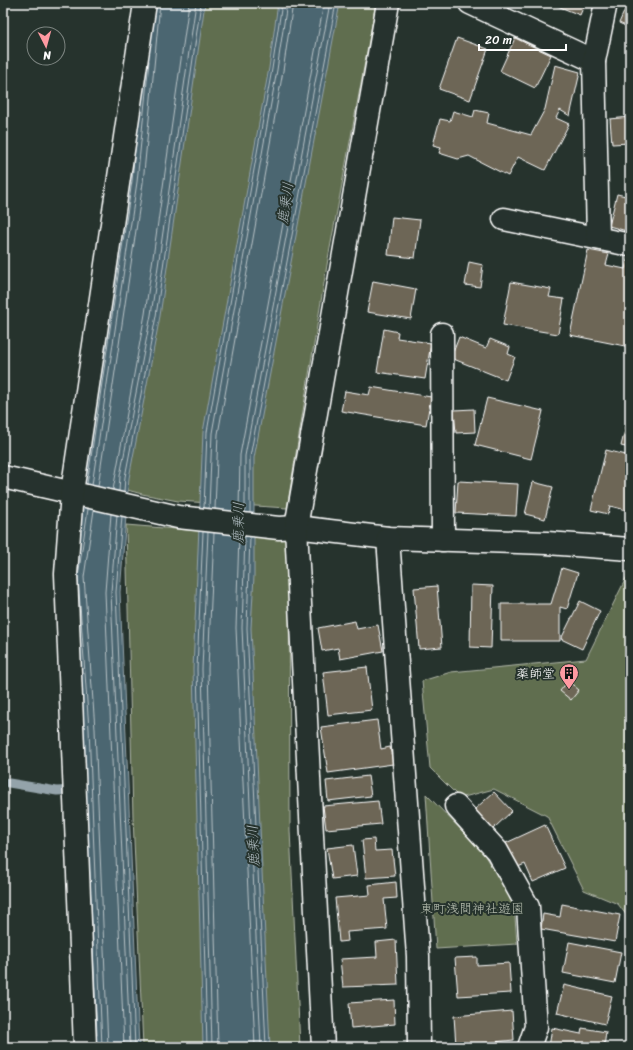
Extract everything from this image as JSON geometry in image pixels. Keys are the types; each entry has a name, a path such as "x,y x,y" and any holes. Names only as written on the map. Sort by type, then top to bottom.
{"street":[{"path":"86,1047 66,574 72,492 145,3"},
{"path":"323,1047 288,527 388,3"},
{"path":"470,3 594,61"},
{"path":"598,238 594,61 606,3"},
{"path":"504,219 630,245"},
{"path":"442,334 443,540"},
{"path":"3,477 178,517 388,538 547,543 630,550"},
{"path":"388,538 418,956 419,1047"},
{"path":"456,806 497,851 528,907 536,1027 529,1047"}],"green space":[{"path":"164,3 376,3 328,259 287,508 178,501 142,494 90,480"},
{"path":"126,525 289,538 290,830 300,1047 143,1047 133,817"},
{"path":"630,570 630,920 618,904 584,890 547,816 494,789 460,798 430,768 422,681 451,672 586,659"},
{"name":"東町浅間神社遊園","path":"426,794 482,851 514,904 517,944 436,949"}],"water":[{"path":"145,3 205,3 160,316 129,478 120,592 139,1047 93,1047 69,577"},
{"name":"鹿乗川","path":"278,3 340,3 254,458 254,576 251,628 270,1047 203,1047 193,669 203,432 269,68"}],"building":[{"path":"555,3 585,3 580,15 555,5"},
{"path":"628,3 630,3 630,28 619,23"},
{"path":"457,38 488,49 470,100 439,89"},
{"path":"515,38 551,55 535,88 500,71"},
{"path":"555,65 580,72 570,116 560,110 556,118 569,124 545,170 518,157 508,176 469,156 458,159 439,153 441,147 433,145 440,119 450,121 453,111 473,117 475,110 489,113 487,123 531,135 545,109"},
{"path":"630,117 630,143 612,144 610,119"},
{"path":"617,194 630,197 630,232 609,226"},
{"path":"392,217 420,220 415,258 388,255"},
{"path":"588,250 609,254 606,265 625,269 628,255 630,256 630,347 570,335"},
{"path":"469,262 483,265 480,287 465,285"},
{"path":"373,281 416,289 411,319 367,312"},
{"path":"511,282 551,289 549,297 564,299 558,334 503,325"},
{"path":"384,329 398,332 397,338 431,343 425,379 377,372"},
{"path":"459,337 486,348 490,339 510,347 508,354 515,357 506,380 451,358"},
{"path":"371,387 431,397 426,425 341,411 345,391 369,395"},
{"path":"487,398 543,411 531,459 475,445"},
{"path":"474,409 475,432 456,433 454,410"},
{"path":"626,426 630,427 630,448 621,446"},
{"path":"606,450 630,456 630,511 610,506 608,514 591,510"},
{"path":"458,481 518,484 516,516 456,513"},
{"path":"533,482 553,487 545,519 525,514"},
{"path":"562,568 578,573 567,609 560,607 560,641 501,641 501,604 551,604"},
{"path":"471,585 493,586 491,648 470,647"},
{"path":"437,586 442,647 419,649 414,588"},
{"path":"580,601 600,611 582,649 561,639"},
{"path":"355,621 357,629 378,625 383,651 340,659 338,648 322,651 318,628"},
{"path":"367,667 372,710 328,715 323,672"},
{"name":"薬師堂","path":"568,681 579,690 571,700 560,691"},
{"path":"377,720 381,749 390,747 393,764 328,773 321,727"},
{"path":"368,776 371,796 328,801 326,781"},
{"path":"494,792 512,811 493,829 474,810"},
{"path":"378,801 381,824 326,829 323,806"},
{"path":"545,825 565,868 533,882 525,864 518,867 506,843"},
{"path":"374,839 375,851 392,850 395,876 366,878 362,840"},
{"path":"353,845 357,876 332,879 327,848"},
{"path":"396,882 397,898 384,899 387,929 347,932 348,941 339,942 335,898 370,895 369,885"},
{"path":"562,904 620,915 615,942 541,929 543,914 560,917"},
{"path":"396,940 398,985 343,987 340,959 377,957 376,942"},
{"path":"569,942 621,952 615,983 563,973"},
{"path":"477,957 477,965 509,963 511,993 458,996 455,958"},
{"path":"564,985 612,996 605,1024 557,1013"},
{"path":"394,1000 395,1024 351,1028 349,1003"},
{"path":"512,1011 514,1040 456,1046 454,1016"},
{"path":"552,1028 581,1034 582,1028 606,1032 604,1047 549,1047"},
{"path":"402,1045 402,1047 371,1047"}],"waterway":[{"path":"3,782 57,791 75,790"}],"place":[{"name":"薬師堂","path":"569,690"}]}
